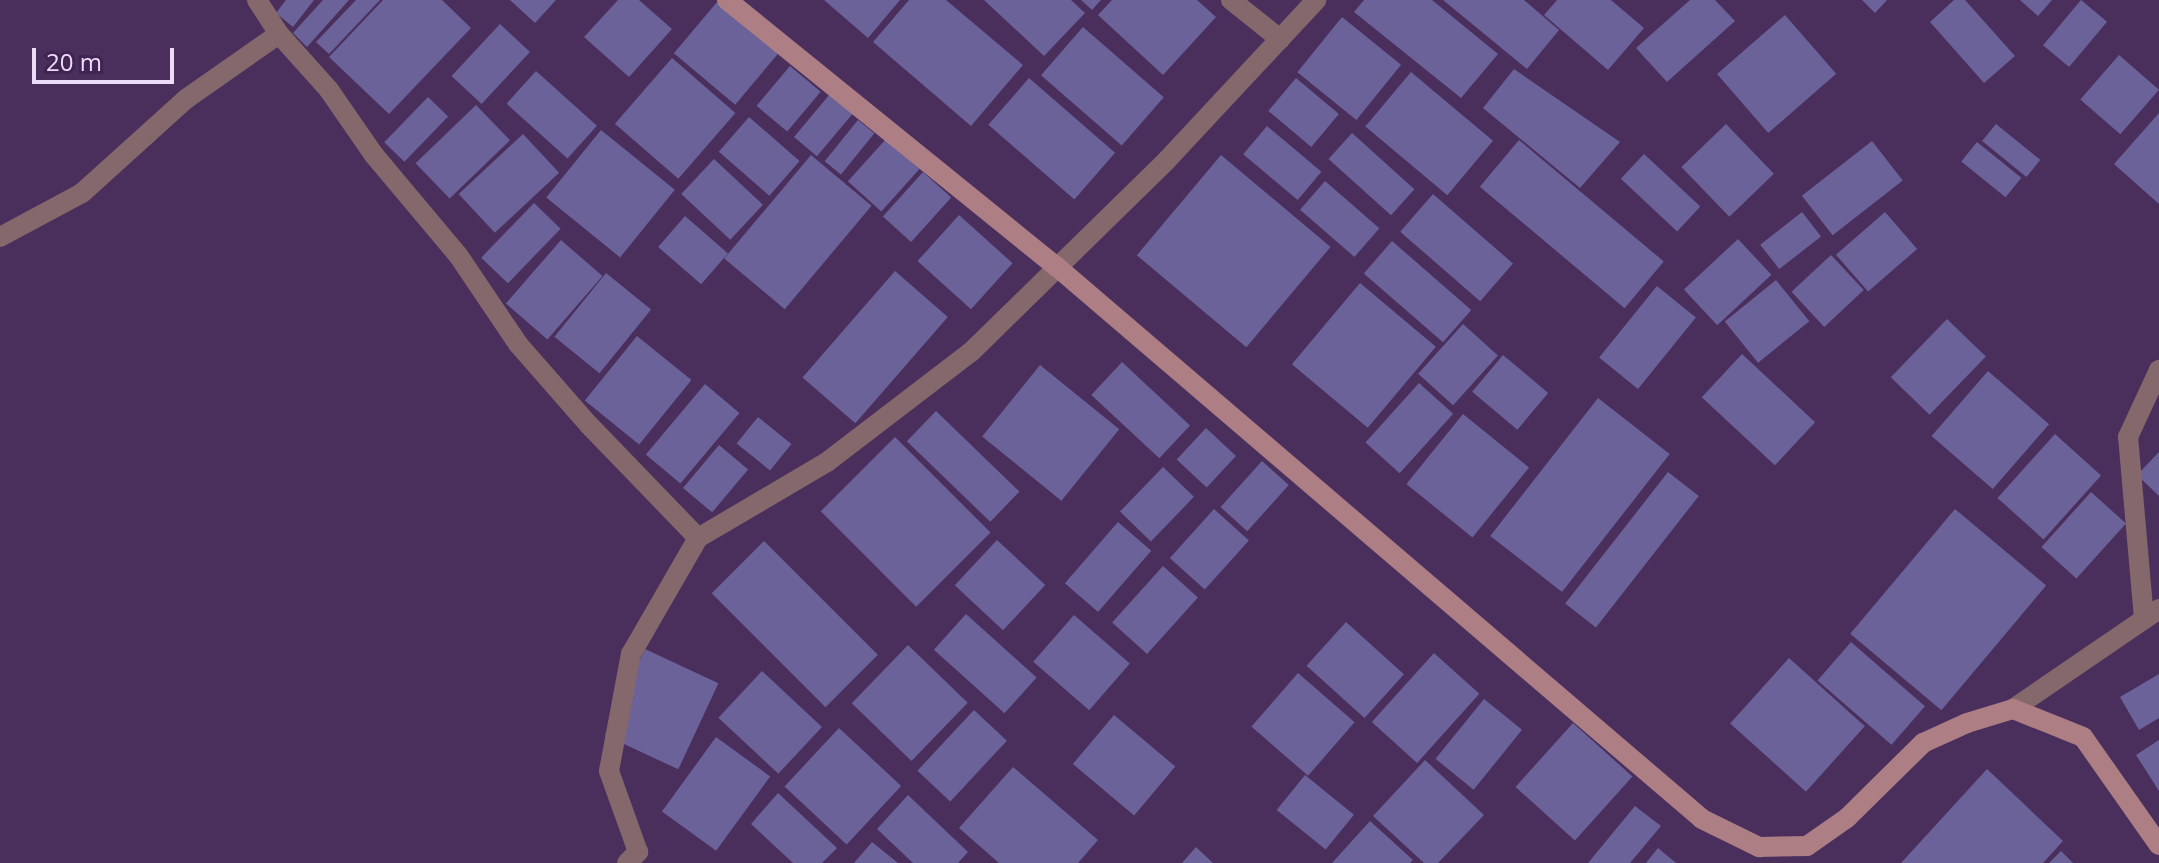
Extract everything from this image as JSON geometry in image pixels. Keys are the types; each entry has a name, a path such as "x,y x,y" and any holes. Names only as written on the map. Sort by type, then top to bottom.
{"main road":[{"path":"727,0 1056,266 1702,819 1757,855 1807,846 1847,818 1923,743 1967,723 2013,709 2083,737 2159,845"}],"street":[{"path":"257,0 279,34 329,90 374,155 458,255 518,344 589,425 698,538"},
{"path":"1231,0 1280,39"},
{"path":"638,859 609,771 611,756 631,654 698,538 827,462 959,361 1167,160 1316,0"},
{"path":"0,237 82,193 186,99 279,34"},
{"path":"2013,709 2152,614 2128,437 2159,370"}],"building":[{"path":"286,0 314,0 293,27 276,13"},
{"path":"323,0 349,0 307,47 293,33"},
{"path":"356,0 380,0 329,54 316,42"},
{"path":"383,0 442,0 471,28 389,114 329,57"},
{"path":"510,0 556,0 535,23"},
{"path":"618,0 639,0 672,29 629,77 584,37"},
{"path":"824,0 900,0 868,38"},
{"path":"909,0 946,0 1023,65 971,126 873,42"},
{"path":"984,0 1071,0 1085,13 1044,56"},
{"path":"1081,0 1101,0 1092,10"},
{"path":"1112,0 1197,0 1216,17 1163,75 1098,15"},
{"path":"1364,0 1432,0 1498,54 1461,98 1354,12"},
{"path":"1443,0 1524,0 1559,30 1527,69"},
{"path":"1557,0 1611,0 1644,28 1608,70 1544,15"},
{"path":"1690,0 1715,0 1735,21 1667,82 1636,48"},
{"path":"1862,0 1887,0 1875,13"},
{"path":"1954,0 1965,0 2015,56 1984,83 1930,22"},
{"path":"2020,0 2052,0 2038,16"},
{"path":"2081,0 2107,22 2069,67 2043,45"},
{"path":"717,2 778,53 735,105 674,53"},
{"path":"1785,15 1836,74 1768,133 1717,74"},
{"path":"1342,17 1401,65 1356,120 1297,72"},
{"path":"500,24 530,52 482,104 452,76"},
{"path":"1083,27 1164,97 1122,145 1041,75"},
{"path":"2119,55 2159,90 2120,134 2080,100"},
{"path":"672,58 735,113 678,179 615,124"},
{"path":"790,66 821,92 787,132 757,106"},
{"path":"1514,69 1620,142 1580,188 1483,108"},
{"path":"536,71 597,126 567,159 507,104"},
{"path":"1411,72 1493,141 1447,195 1365,126"},
{"path":"1029,78 1115,153 1074,200 988,125"},
{"path":"1296,78 1339,114 1311,147 1268,111"},
{"path":"830,94 853,113 817,156 794,137"},
{"path":"428,97 448,116 404,162 384,142"},
{"path":"476,105 510,140 450,199 416,163"},
{"path":"2159,113 2159,204 2114,164"},
{"path":"749,117 800,161 769,196 719,152"},
{"path":"858,120 874,133 841,174 825,161"},
{"path":"1726,124 1774,174 1729,217 1681,167"},
{"path":"1996,124 2040,160 2026,177 1982,141"},
{"path":"1267,126 1321,172 1298,200 1243,154"},
{"path":"601,130 675,190 620,257 546,198"},
{"path":"1352,133 1414,189 1391,215 1329,159"},
{"path":"523,134 559,173 495,233 459,194"},
{"path":"886,139 919,169 881,211 848,181"},
{"path":"1519,140 1664,261 1625,308 1480,187"},
{"path":"1872,141 1903,180 1833,235 1802,196"},
{"path":"1977,142 2021,178 2006,197 1961,161"},
{"path":"1644,154 1700,207 1677,231 1621,179"},
{"path":"811,155 872,206 785,309 724,258"},
{"path":"1221,155 1331,247 1246,347 1137,255"},
{"path":"714,159 763,205 730,240 681,194"},
{"path":"923,172 951,197 911,242 883,217"},
{"path":"1325,181 1379,228 1354,257 1300,210"},
{"path":"1433,194 1513,264 1480,301 1400,232"},
{"path":"534,203 561,229 508,283 481,258"},
{"path":"1802,212 1821,236 1779,269 1760,245"},
{"path":"1885,212 1917,249 1868,292 1836,255"},
{"path":"959,215 1013,263 971,309 918,261"},
{"path":"685,216 728,253 701,284 658,247"},
{"path":"1738,239 1771,275 1717,325 1684,289"},
{"path":"561,240 603,276 547,339 506,303"},
{"path":"1392,241 1471,310 1443,342 1364,273"},
{"path":"1831,255 1864,290 1824,327 1792,292"},
{"path":"895,271 948,317 855,423 802,377"},
{"path":"606,273 651,310 599,373 554,337"},
{"path":"1776,280 1809,321 1758,363 1725,322"},
{"path":"1360,283 1436,347 1368,428 1292,364"},
{"path":"1657,286 1696,317 1638,389 1599,357"},
{"path":"1947,319 1986,357 1930,415 1891,377"},
{"path":"1463,324 1498,355 1453,405 1418,374"},
{"path":"637,336 691,380 639,445 585,401"},
{"path":"1742,354 1815,422 1775,465 1702,397"},
{"path":"1503,355 1548,393 1517,430 1472,392"},
{"path":"1122,362 1190,425 1159,458 1091,395"},
{"path":"1040,365 1119,429 1061,501 982,436"},
{"path":"1988,371 2049,424 1993,489 1932,436"},
{"path":"1419,383 1453,414 1400,473 1365,442"},
{"path":"705,384 739,413 680,483 646,454"},
{"path":"1598,398 1670,454 1562,592 1490,536"},
{"path":"936,411 1019,492 990,522 907,441"},
{"path":"1463,414 1529,467 1472,537 1406,484"},
{"path":"758,417 791,444 770,470 737,443"},
{"path":"1206,428 1236,456 1207,487 1177,459"},
{"path":"2055,434 2101,475 2044,539 1997,498"},
{"path":"895,437 990,532 916,607 821,511"},
{"path":"719,445 748,469 712,512 683,488"},
{"path":"2159,452 2159,496 2137,475"},
{"path":"1262,461 1289,485 1247,531 1221,507"},
{"path":"1163,467 1194,497 1151,541 1120,512"},
{"path":"1668,472 1699,496 1596,628 1565,604"},
{"path":"2091,492 2126,523 2076,578 2041,547"},
{"path":"1214,509 1249,540 1205,589 1170,558"},
{"path":"1955,509 2046,585 1941,710 1850,634"},
{"path":"1118,522 1151,551 1098,612 1065,583"},
{"path":"997,540 1045,585 1003,630 955,585"},
{"path":"764,541 878,655 826,707 712,593"},
{"path":"1163,566 1198,597 1147,654 1112,622"},
{"path":"966,614 1037,678 1004,713 934,650"},
{"path":"1074,615 1130,664 1089,710 1033,662"},
{"path":"1346,622 1404,674 1364,718 1307,666"},
{"path":"1851,642 1925,706 1892,745 1818,680"},
{"path":"908,645 968,703 911,761 852,703"},
{"path":"645,649 718,683 678,769 605,735"},
{"path":"1434,653 1479,694 1417,763 1372,722"},
{"path":"1789,658 1865,726 1806,792 1730,723"},
{"path":"762,671 822,727 778,774 718,718"},
{"path":"1298,673 1355,722 1308,776 1251,727"},
{"path":"2159,674 2159,718 2139,730 2120,697"},
{"path":"1484,699 1522,730 1474,790 1436,759"},
{"path":"974,710 1007,741 950,801 917,771"},
{"path":"1114,715 1175,766 1134,815 1073,764"},
{"path":"1573,723 1632,777 1575,840 1515,787"},
{"path":"839,728 901,786 847,844 784,787"},
{"path":"716,737 770,776 716,851 662,811"},
{"path":"2159,740 2159,791 2136,755"},
{"path":"1425,760 1484,815 1438,863 1424,863 1373,816"},
{"path":"1013,767 1098,840 1078,863 999,863 959,828"},
{"path":"1987,769 2063,841 2043,863 1901,863"},
{"path":"1305,775 1354,815 1326,850 1277,810"},
{"path":"778,793 837,848 822,863 793,863 751,824"},
{"path":"908,795 968,852 958,863 913,863 877,829"},
{"path":"1635,806 1661,826 1630,863 1588,863"},
{"path":"1370,821 1413,860 1410,863 1332,863"},
{"path":"872,842 898,863 854,863"},
{"path":"1196,847 1213,863 1182,863"},
{"path":"1658,848 1676,863 1646,863"},
{"path":"2061,851 2073,863 2049,863"}]}
